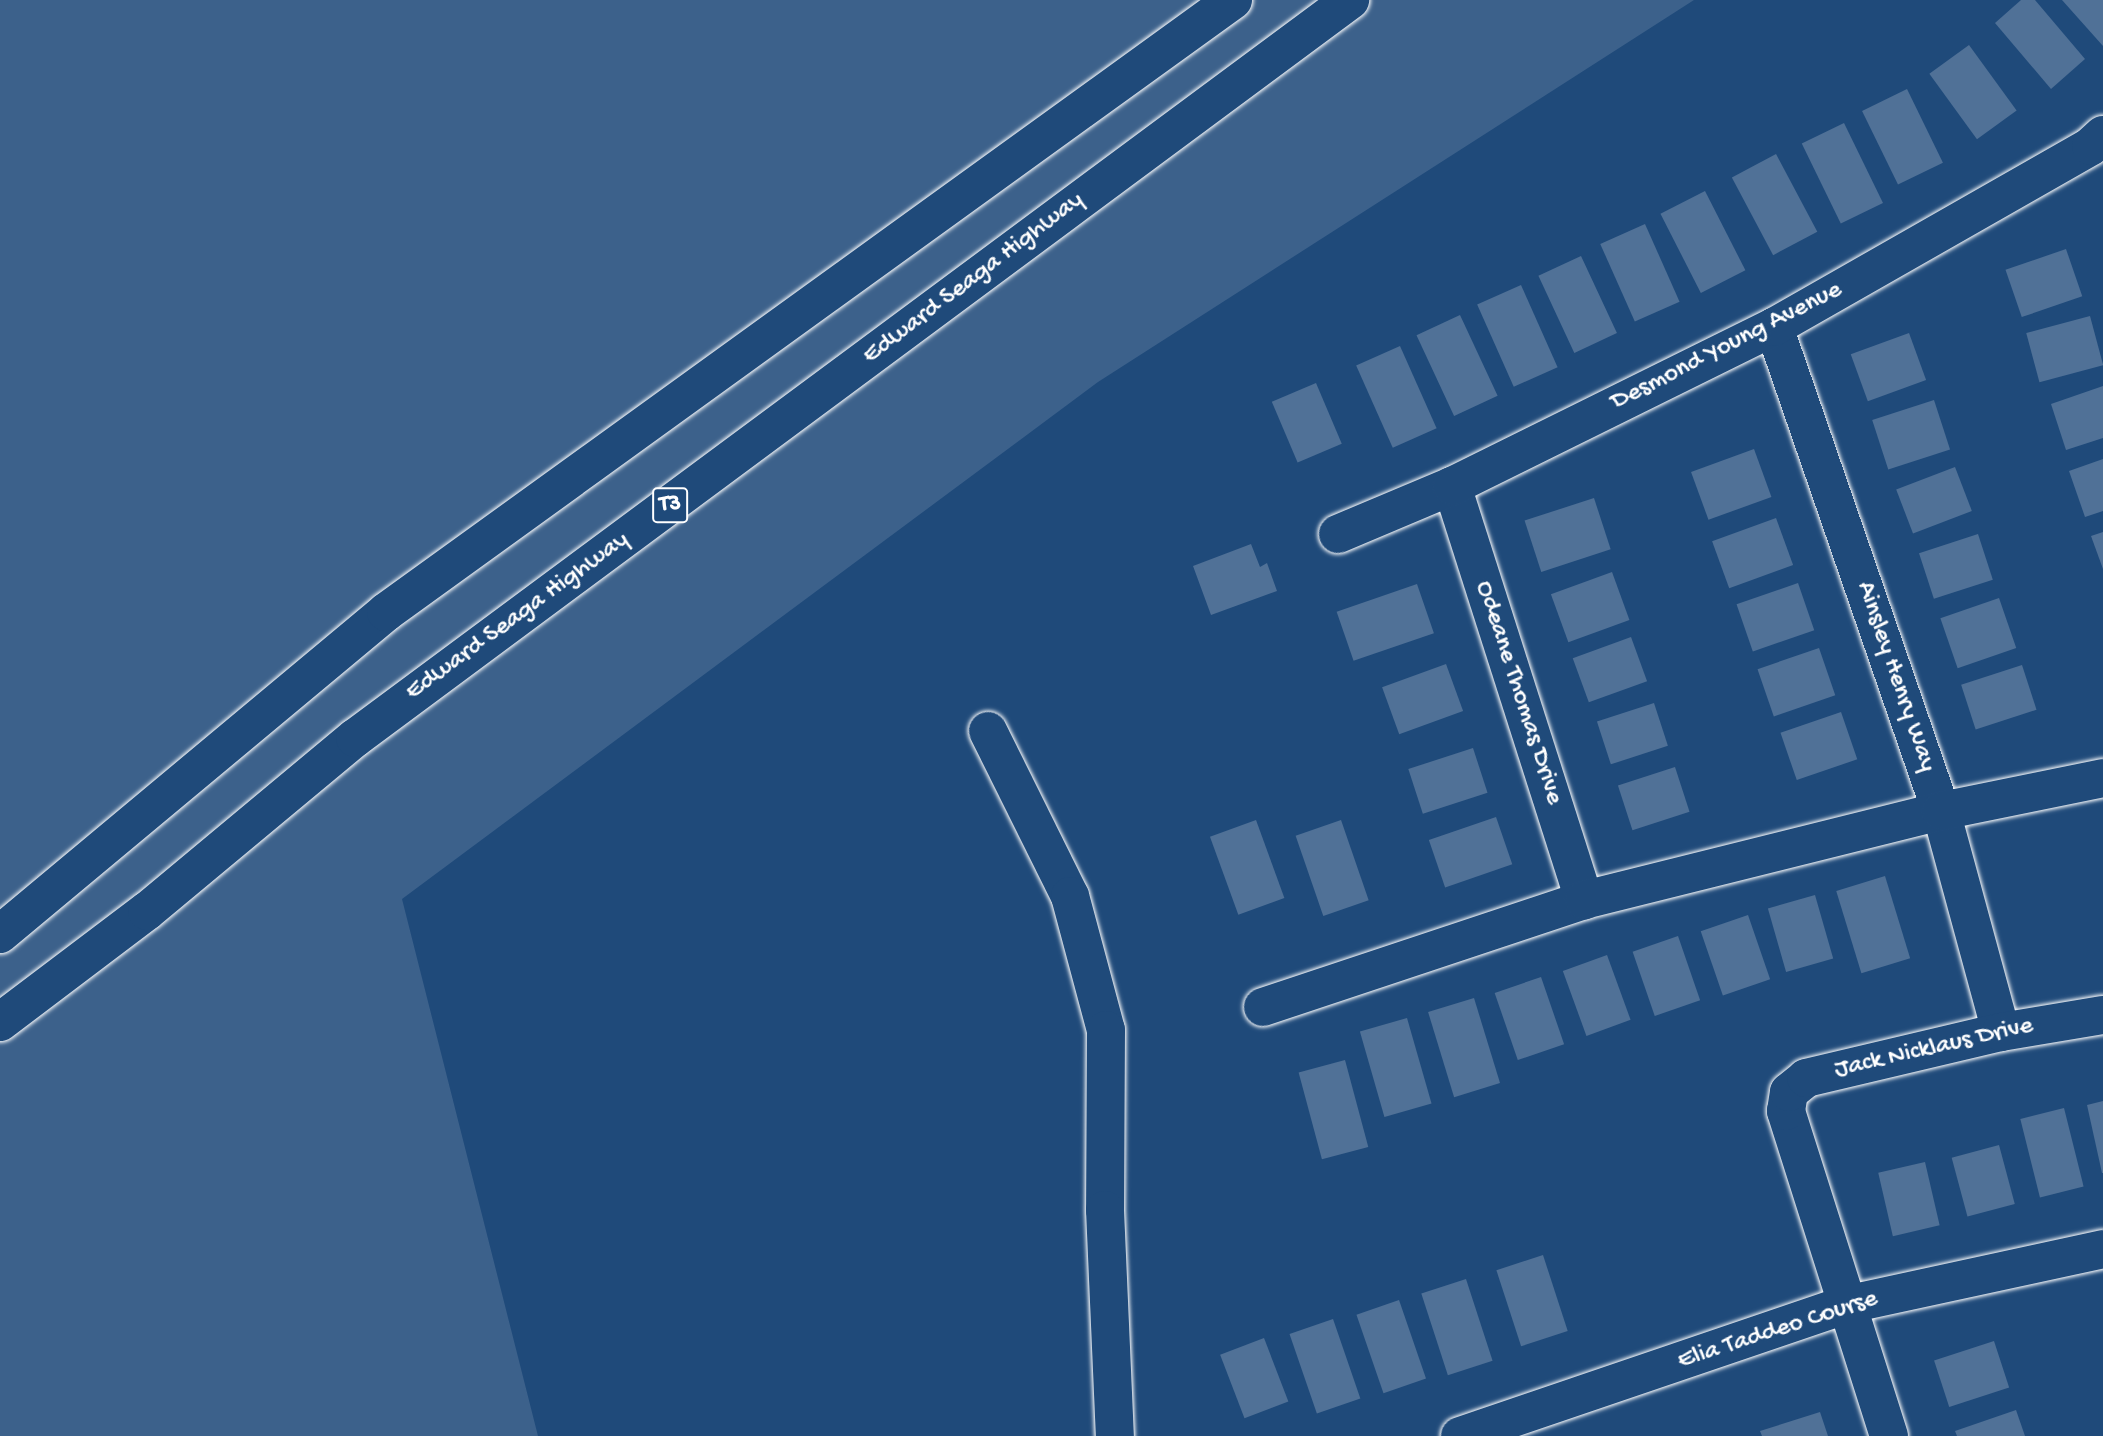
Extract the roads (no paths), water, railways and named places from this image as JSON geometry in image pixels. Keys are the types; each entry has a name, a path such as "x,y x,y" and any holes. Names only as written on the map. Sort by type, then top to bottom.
{"main road":[{"path":"0,934 386,612 1233,0"},
{"name":"Edward Seaga Highway","path":"0,1022 147,911 355,738 1350,0"},
{"name":"Desmond Young Avenue","path":"1338,534 1452,486 1774,327 2099,153"},
{"name":"Ainsley Henry Way","path":"1774,327 1941,811 2001,1032"},
{"name":"Odeane Thomas Drive","path":"1452,486 1584,900"},
{"path":"988,731 1070,896 1106,1030 1105,1210 1115,1436"},
{"path":"1263,1007 1584,900 1941,811 2103,778"},
{"name":"Jack Nicklaus Drive","path":"1845,1305 1786,1111 1789,1092 1806,1078 2001,1032 2103,1014"},
{"name":"Elia Taddeo Course","path":"1460,1436 1501,1430 1845,1305 2103,1249"},
{"path":"1845,1305 1889,1436"}]}
